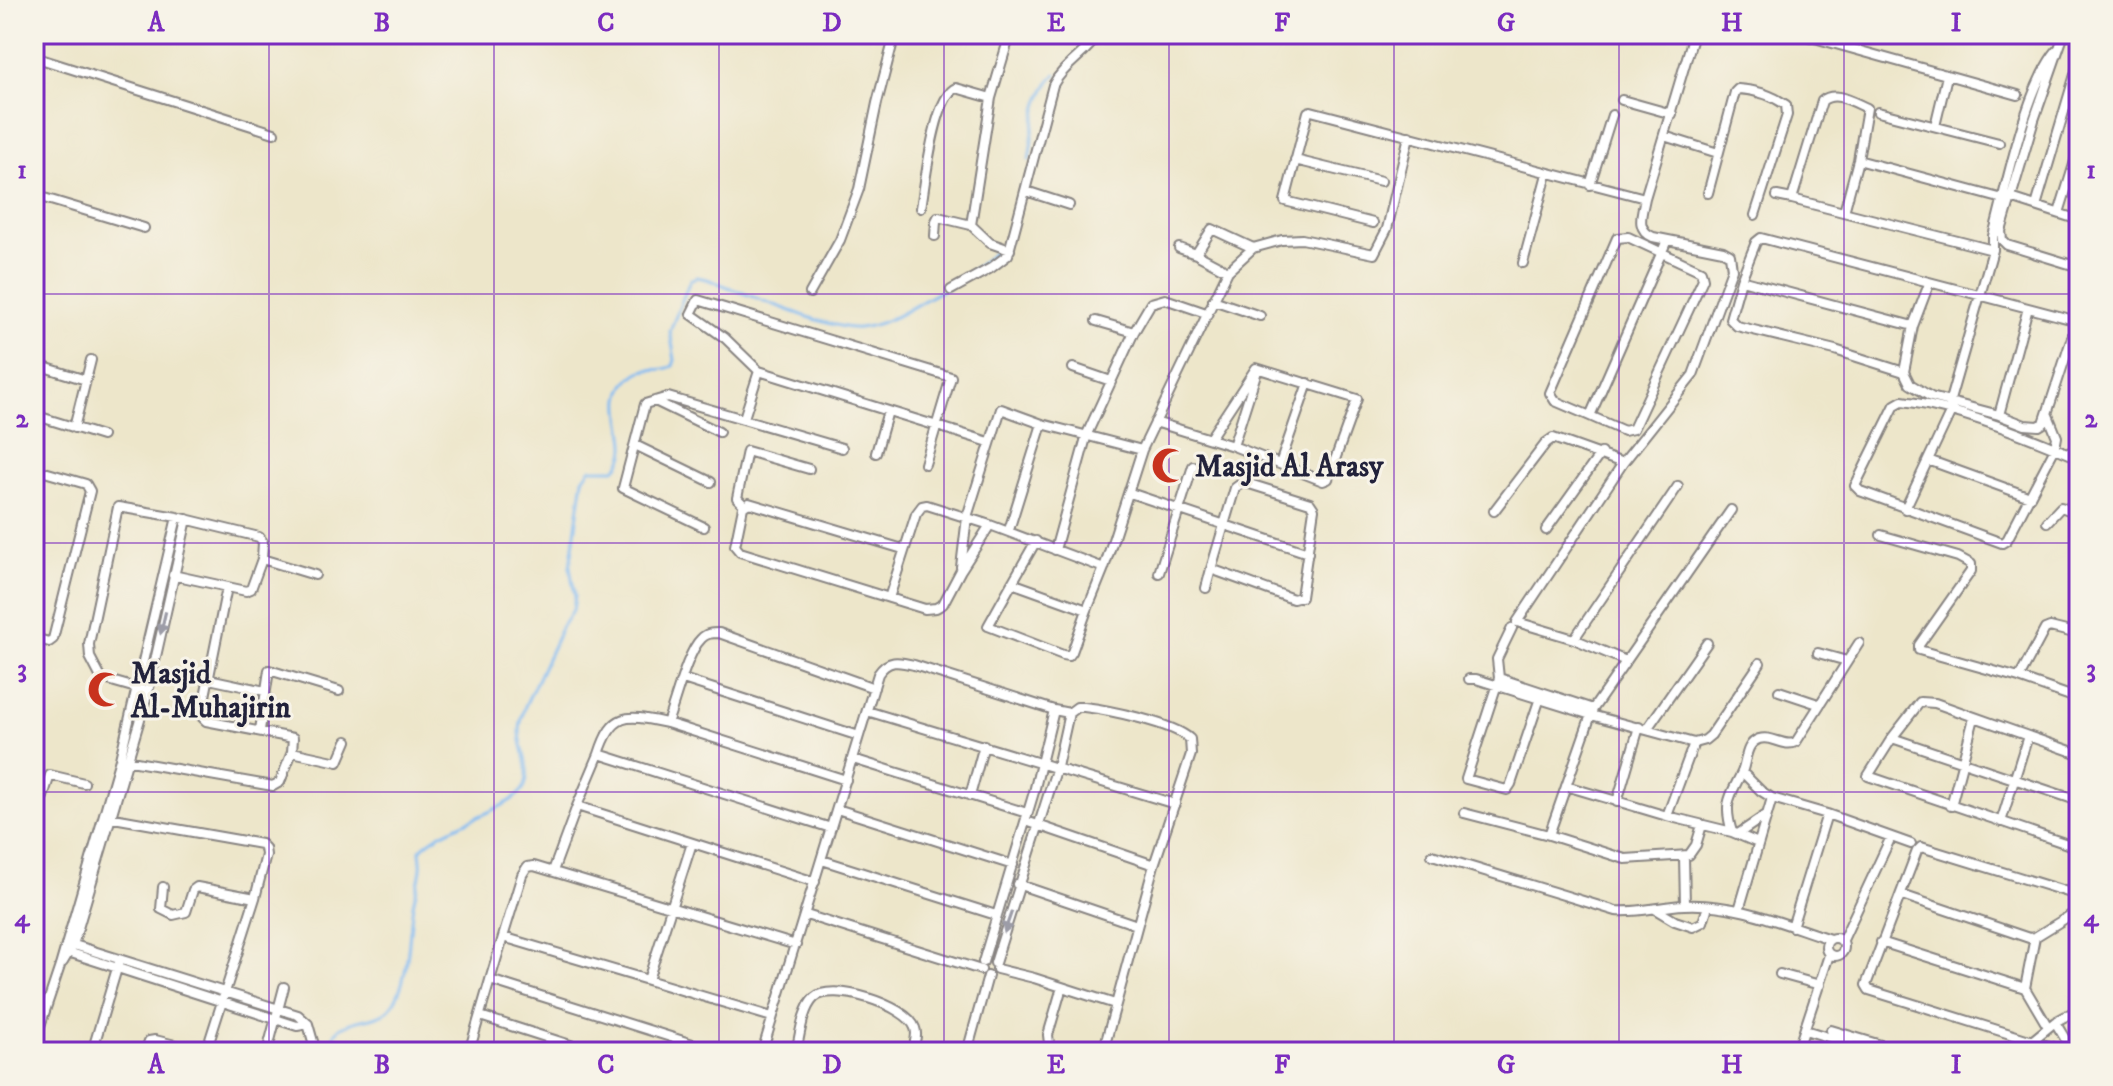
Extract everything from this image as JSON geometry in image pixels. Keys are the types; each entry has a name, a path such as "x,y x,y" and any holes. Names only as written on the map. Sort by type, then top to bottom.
{"street":[{"path":"810,293 840,240 859,189 895,34"},
{"path":"971,225 991,98 1010,34"},
{"path":"951,290 1007,257 1053,85 1059,74 1091,45 1098,34"},
{"path":"1626,661 1574,639 1517,622 1623,463 1693,375 1732,269 1730,255 1723,251 1648,235 1641,228 1645,198 1694,34"},
{"path":"1800,34 2018,95"},
{"path":"1905,509 1951,411 1950,400 1993,250 1993,236 2030,120 2064,34"},
{"path":"34,57 274,133"},
{"path":"2036,206 2079,61"},
{"path":"1935,126 1947,76"},
{"path":"921,208 935,130 949,90 956,88 991,98"},
{"path":"1708,193 1735,92 1738,89 1769,96 1786,105 1787,115 1755,215"},
{"path":"1792,199 1822,101 1834,95 1867,108 1858,160 1844,212"},
{"path":"1622,100 1672,114"},
{"path":"1373,223 1286,202 1310,111 1645,198"},
{"path":"1878,112 1999,143"},
{"path":"1590,185 1612,115"},
{"path":"1036,541 988,626 1069,656 1104,568 1142,450 1228,271 1253,248 1282,240 1302,239 1374,254 1387,229 1409,136"},
{"path":"1664,136 1718,153"},
{"path":"2059,213 2079,148"},
{"path":"1295,160 1381,181"},
{"path":"1858,160 2079,220"},
{"path":"1523,263 1547,174"},
{"path":"1026,191 1069,205"},
{"path":"34,195 144,228"},
{"path":"1777,196 1993,250"},
{"path":"2007,198 2001,231 2002,240 2007,245 2079,267"},
{"path":"935,236 938,217 971,225 990,243 1008,250"},
{"path":"1196,254 1212,229 1253,248"},
{"path":"1622,236 1701,271 1703,279 1633,429 1624,431 1590,416 1555,401 1550,393 1617,238 1622,236"},
{"path":"1761,238 1929,284 2076,323 2044,423 2033,427 1950,400 1931,397 1915,389 1904,372 1835,350 1737,326 1730,319 1741,280 1756,242 1761,238"},
{"path":"1590,416 1667,240"},
{"path":"1179,248 1228,271"},
{"path":"1741,280 1913,326"},
{"path":"1904,372 1913,326 1929,284"},
{"path":"1055,550 1087,434 1134,332 1151,303 1158,299 1206,313"},
{"path":"925,464 937,426 951,377 698,300 691,314 753,361 759,371 888,411 937,426 989,442"},
{"path":"1213,300 1260,316"},
{"path":"1999,415 2028,308"},
{"path":"1096,321 1134,332"},
{"path":"74,428 91,360"},
{"path":"34,364 86,380"},
{"path":"1073,368 1111,381"},
{"path":"1233,446 1258,368"},
{"path":"1155,422 1233,446 1323,481 1328,479 1357,401 1356,398 1308,383 1254,369 1210,438"},
{"path":"744,418 759,371"},
{"path":"1280,464 1308,383"},
{"path":"704,527 623,488 645,404 668,397 842,448"},
{"path":"653,400 719,432"},
{"path":"2048,415 2057,437 2055,448 2007,540 2002,543 1905,509 1860,491 1855,486 1895,405 1905,401 1951,411 2055,448 2079,458"},
{"path":"961,570 967,517 1001,409 1042,424 1142,450"},
{"path":"876,453 888,411"},
{"path":"34,415 102,436"},
{"path":"1009,530 1042,424"},
{"path":"1494,511 1553,438 1623,463"},
{"path":"635,445 711,482"},
{"path":"744,505 737,498 747,451 809,469"},
{"path":"1546,530 1601,453"},
{"path":"1928,460 2030,497"},
{"path":"1159,573 1193,466"},
{"path":"34,492 37,470 86,484 89,488 54,636 49,642 34,638"},
{"path":"1206,588 1211,569 1235,488 1243,482 1310,503 1314,513 1303,592 1298,598 1293,599 1211,569"},
{"path":"1574,639 1678,486"},
{"path":"1130,493 1308,553"},
{"path":"744,505 754,504 903,549"},
{"path":"744,505 735,543 738,551 925,609 943,604 990,525"},
{"path":"889,598 903,549 917,511 923,505 1009,530 1104,568"},
{"path":"143,690 101,678 90,657 89,644 118,507 182,518 259,537 263,542 262,559 251,589 244,591 164,573"},
{"path":"2047,522 2061,507 2079,514"},
{"path":"1549,835 1592,712 1731,510"},
{"path":"143,690 164,573 182,518"},
{"path":"34,1044 69,948 124,760 174,575 182,518"},
{"path":"1881,535 1958,557 1971,564 1971,571 1918,649 2079,699"},
{"path":"262,559 315,575"},
{"path":"1012,583 1087,610"},
{"path":"124,760 273,786 282,780 292,752 293,738 203,719 227,587"},
{"path":"2019,678 2045,629 2050,627 2070,632 2079,618"},
{"path":"1512,628 1497,659 1498,681 1466,778 1468,780 1507,790 1541,695"},
{"path":"667,723 691,654 699,640 710,633 719,633 874,688"},
{"path":"1617,802 1643,728 1707,643"},
{"path":"1735,833 1728,807 1752,743 1764,738 1794,744 1859,643"},
{"path":"1818,653 1847,661"},
{"path":"762,1052 883,666 897,661 1069,713"},
{"path":"1469,679 1498,681 1694,743 1711,735 1760,663"},
{"path":"260,730 268,673 273,670 339,691"},
{"path":"209,679 265,691"},
{"path":"683,679 859,736"},
{"path":"1779,691 1818,704"},
{"path":"2079,754 1935,703 1920,702 1868,776 2079,848"},
{"path":"996,966 1057,767 1069,713 1077,707 1104,710 1183,732 1192,746 1154,865 1103,1052"},
{"path":"967,1052 996,915 1027,817 1054,710"},
{"path":"867,711 1175,804"},
{"path":"553,871 608,732 617,720 633,716 667,723 846,780"},
{"path":"1951,806 1974,718"},
{"path":"2001,822 2028,736"},
{"path":"1892,738 2079,801"},
{"path":"292,752 338,762 347,741"},
{"path":"1667,816 1694,743"},
{"path":"970,796 984,745"},
{"path":"599,754 831,828"},
{"path":"853,759 970,796 1027,817 1039,826 1154,865"},
{"path":"1742,772 1772,798 1911,844"},
{"path":"34,804 43,797 50,775 84,783"},
{"path":"1566,786 1735,833 1758,843"},
{"path":"1739,910 1772,798"},
{"path":"577,806 815,882"},
{"path":"837,809 1013,865"},
{"path":"1464,813 1625,859 1684,856 1693,851 1702,825"},
{"path":"1792,927 1827,814"},
{"path":"1735,833 1766,815"},
{"path":"107,817 264,845 266,855 225,996 204,1052 153,1040 148,1043 145,1052"},
{"path":"1842,942 1891,837"},
{"path":"648,980 692,843"},
{"path":"1902,895 2026,937 2035,937 2079,907 2077,892 1924,847 1917,851 1866,985 1869,990 2071,1052"},
{"path":"1432,855 1616,911 1633,912 1685,905 1739,910 1842,942 1844,948 1841,954 1835,957 1829,955"},
{"path":"1684,856 1685,905"},
{"path":"822,860 996,915"},
{"path":"469,1052 524,870 534,866 796,945"},
{"path":"1008,882 1137,925"},
{"path":"163,887 161,909 173,915 186,912 193,890 199,887 255,898"},
{"path":"1654,909 1693,927 1703,922 1708,906"},
{"path":"806,915 984,969 996,966"},
{"path":"503,937 772,1017"},
{"path":"2025,988 2035,937"},
{"path":"1797,1052 1829,955 1825,947 1830,939"},
{"path":"1881,942 2025,988 2071,1052"},
{"path":"69,948 256,1006 279,1008 298,1015 308,1024 316,1052"},
{"path":"984,969 989,960 996,966 1115,1004"},
{"path":"92,1052 118,964"},
{"path":"1780,974 1820,985"},
{"path":"490,980 718,1052"},
{"path":"267,1052 284,987"},
{"path":"1050,1052 1048,1035 1062,987"},
{"path":"796,1052 810,1001 827,992 856,995 891,1006 908,1017 917,1034 912,1052"},
{"path":"256,1006 276,1019 297,1026 308,1024"},
{"path":"2033,1040 2079,1009"},
{"path":"480,1016 592,1052"},
{"path":"1805,1030 1876,1052"},
{"path":"1831,1030 1904,1052"}],"waterway":[{"path":"1029,160 1039,103 1056,74"},
{"path":"1011,229 1022,186"},
{"path":"962,279 1008,241"},
{"path":"332,1052 337,1031 353,1022 382,1014 397,998 407,959 421,868 420,850 444,832 519,795 525,786 527,772 521,722 525,706 562,626 573,610 575,596 570,567 583,479 590,469 615,469 623,459 625,447 620,397 625,385 636,374 673,366 675,360 670,331 690,280 697,277 707,279 807,317 859,328 894,317 949,287"}],"place":[{"name":"Masjid Al Arasy","path":"1169,466"},
{"name":"Masjid Al-Muhajirin","path":"105,690"}]}
